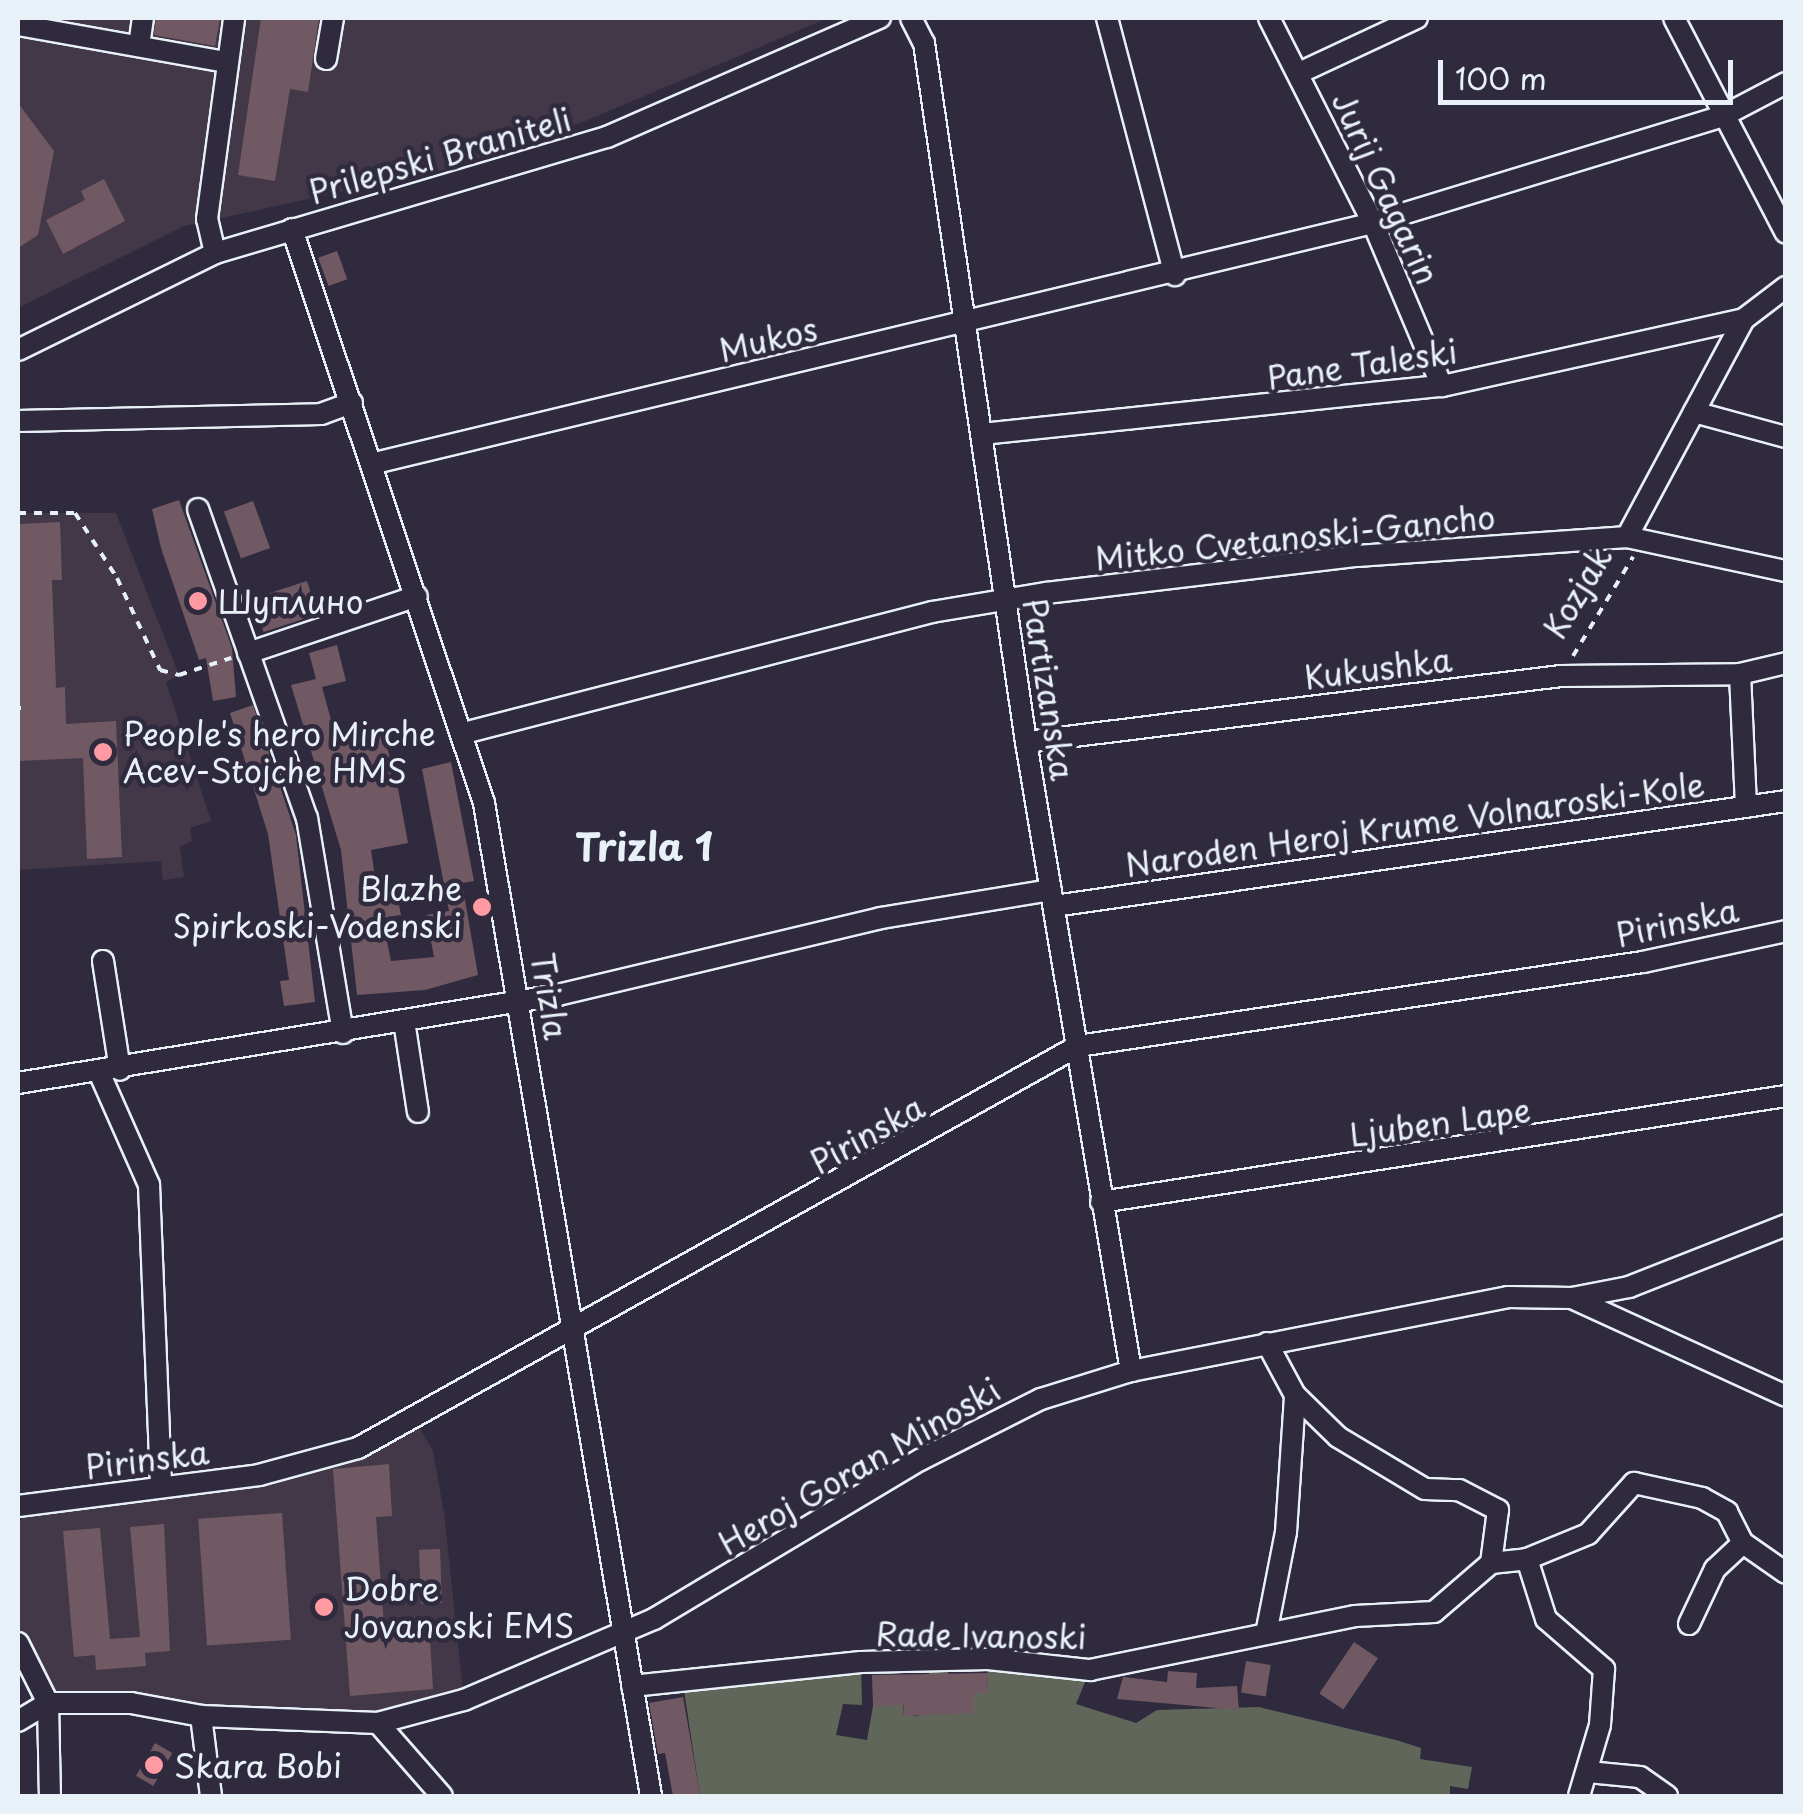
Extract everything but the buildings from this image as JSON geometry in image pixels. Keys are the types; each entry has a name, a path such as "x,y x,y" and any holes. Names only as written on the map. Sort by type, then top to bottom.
{"street":[{"path":"139,46 143,18"},
{"path":"215,253 208,219 234,18"},
{"path":"326,58 333,18"},
{"name":"Prilepski Braniteli","path":"18,350 215,253 607,138 880,18"},
{"name":"Partizanska","path":"911,18 924,44 1026,742 1131,1371"},
{"path":"1107,18 1175,276"},
{"name":"Jurij Gagarin","path":"1270,18 1374,223 1442,386"},
{"path":"1299,73 1416,18"},
{"path":"1674,18 1786,233"},
{"path":"18,25 64,25 139,46 226,62"},
{"name":"Mukos","path":"375,463 1175,276 1374,223 1723,116 1786,83"},
{"name":"Trizla","path":"292,230 375,463 464,733 520,1002 650,1796"},
{"name":"Kozjak","path":"1635,538 1694,412 1744,319 1783,293"},
{"name":"Pane Taleski","path":"982,434 1442,386 1744,319"},
{"path":"18,421 321,414 352,403"},
{"path":"1694,412 1786,437"},
{"path":"198,509 307,818 343,1033"},
{"name":"Mitko Cvetanoski-Gancho","path":"464,733 1004,599 1356,556 1635,538 1786,572"},
{"path":"248,652 417,596"},
{"name":"Kukushka","path":"1026,742 1562,676 1740,674 1786,664"},
{"path":"1740,674 1746,807"},
{"name":"Naroden Heroj Krume Volnaroski-Kole","path":"18,1084 520,1002 881,918 1786,801"},
{"name":"Pirinska","path":"18,1506 313,1466 573,1332 1078,1046 1642,962 1786,931"},
{"path":"102,961 109,1071 149,1185 161,1485"},
{"path":"404,1021 418,1112"},
{"name":"Ljuben Lape","path":"1101,1202 1786,1096"},
{"path":"1572,1298 1629,1287 1782,1229"},
{"name":"Heroj Goran Minoski","path":"48,1702 131,1703 201,1716 378,1723 464,1700 624,1630 920,1460 1041,1399 1131,1371 1508,1297 1572,1298"},
{"path":"1572,1298 1786,1396"},
{"path":"1267,1343 1294,1394 1382,1468 1425,1488 1459,1490 1498,1510 1491,1564 1527,1559 1588,1534 1634,1482 1702,1498 1727,1512 1743,1543 1786,1573"},
{"path":"1266,1634 1286,1532 1294,1394"},
{"path":"1689,1624 1715,1569 1743,1543"},
{"path":"1527,1559 1546,1618 1604,1669 1588,1772 1578,1796"},
{"name":"Rade Ivanoski","path":"632,1686 861,1662 988,1659 1090,1670 1266,1634 1434,1612 1491,1564"},
{"path":"18,1643 48,1702 50,1796"},
{"path":"18,1720 48,1702"},
{"path":"201,1716 210,1796"},
{"path":"378,1723 442,1796"},
{"path":"1588,1772 1640,1776 1666,1796"}],"path":[{"path":"18,513 75,513 117,578 160,670 179,675 248,652"},
{"name":"Kozjak","path":"1562,676 1635,538"}],"shaded area":[{"path":"18,18 828,18 583,122 443,170 184,226 18,308"},
{"name":"People's hero Mirche Acev-Stojche HMS","path":"18,513 116,513 179,675 166,682 211,821 190,828 192,841 180,847 184,877 163,880 161,861 18,870"},
{"name":"Dobre Jovanoski EMS","path":"413,1416 433,1451 444,1513 464,1700 378,1723 48,1703 18,1643 18,1506 313,1466"}],"green space":[{"path":"988,1659 1090,1670 1076,1704 1136,1723 1157,1710 1259,1707 1396,1740 1421,1748 1420,1759 1472,1767 1468,1789 1450,1786 1450,1796 700,1796 682,1677 861,1662 862,1705 843,1704 836,1735 867,1740 873,1706 904,1697 903,1715 919,1716 919,1698 929,1697 929,1660 948,1661 948,1712 974,1712 974,1693 987,1692"}],"place":[{"name":"Шуплино","path":"198,601"},
{"name":"People's hero Mirche Acev-Stojche HMS","path":"103,752"},
{"name":"Blazhe Spirkoski-Vodenski","path":"482,907"},
{"name":"Dobre Jovanoski EMS","path":"324,1607"},
{"name":"Skara Bobi","path":"154,1765"}],"district":[{"name":"Trizla 1","path":"644,846"}]}
